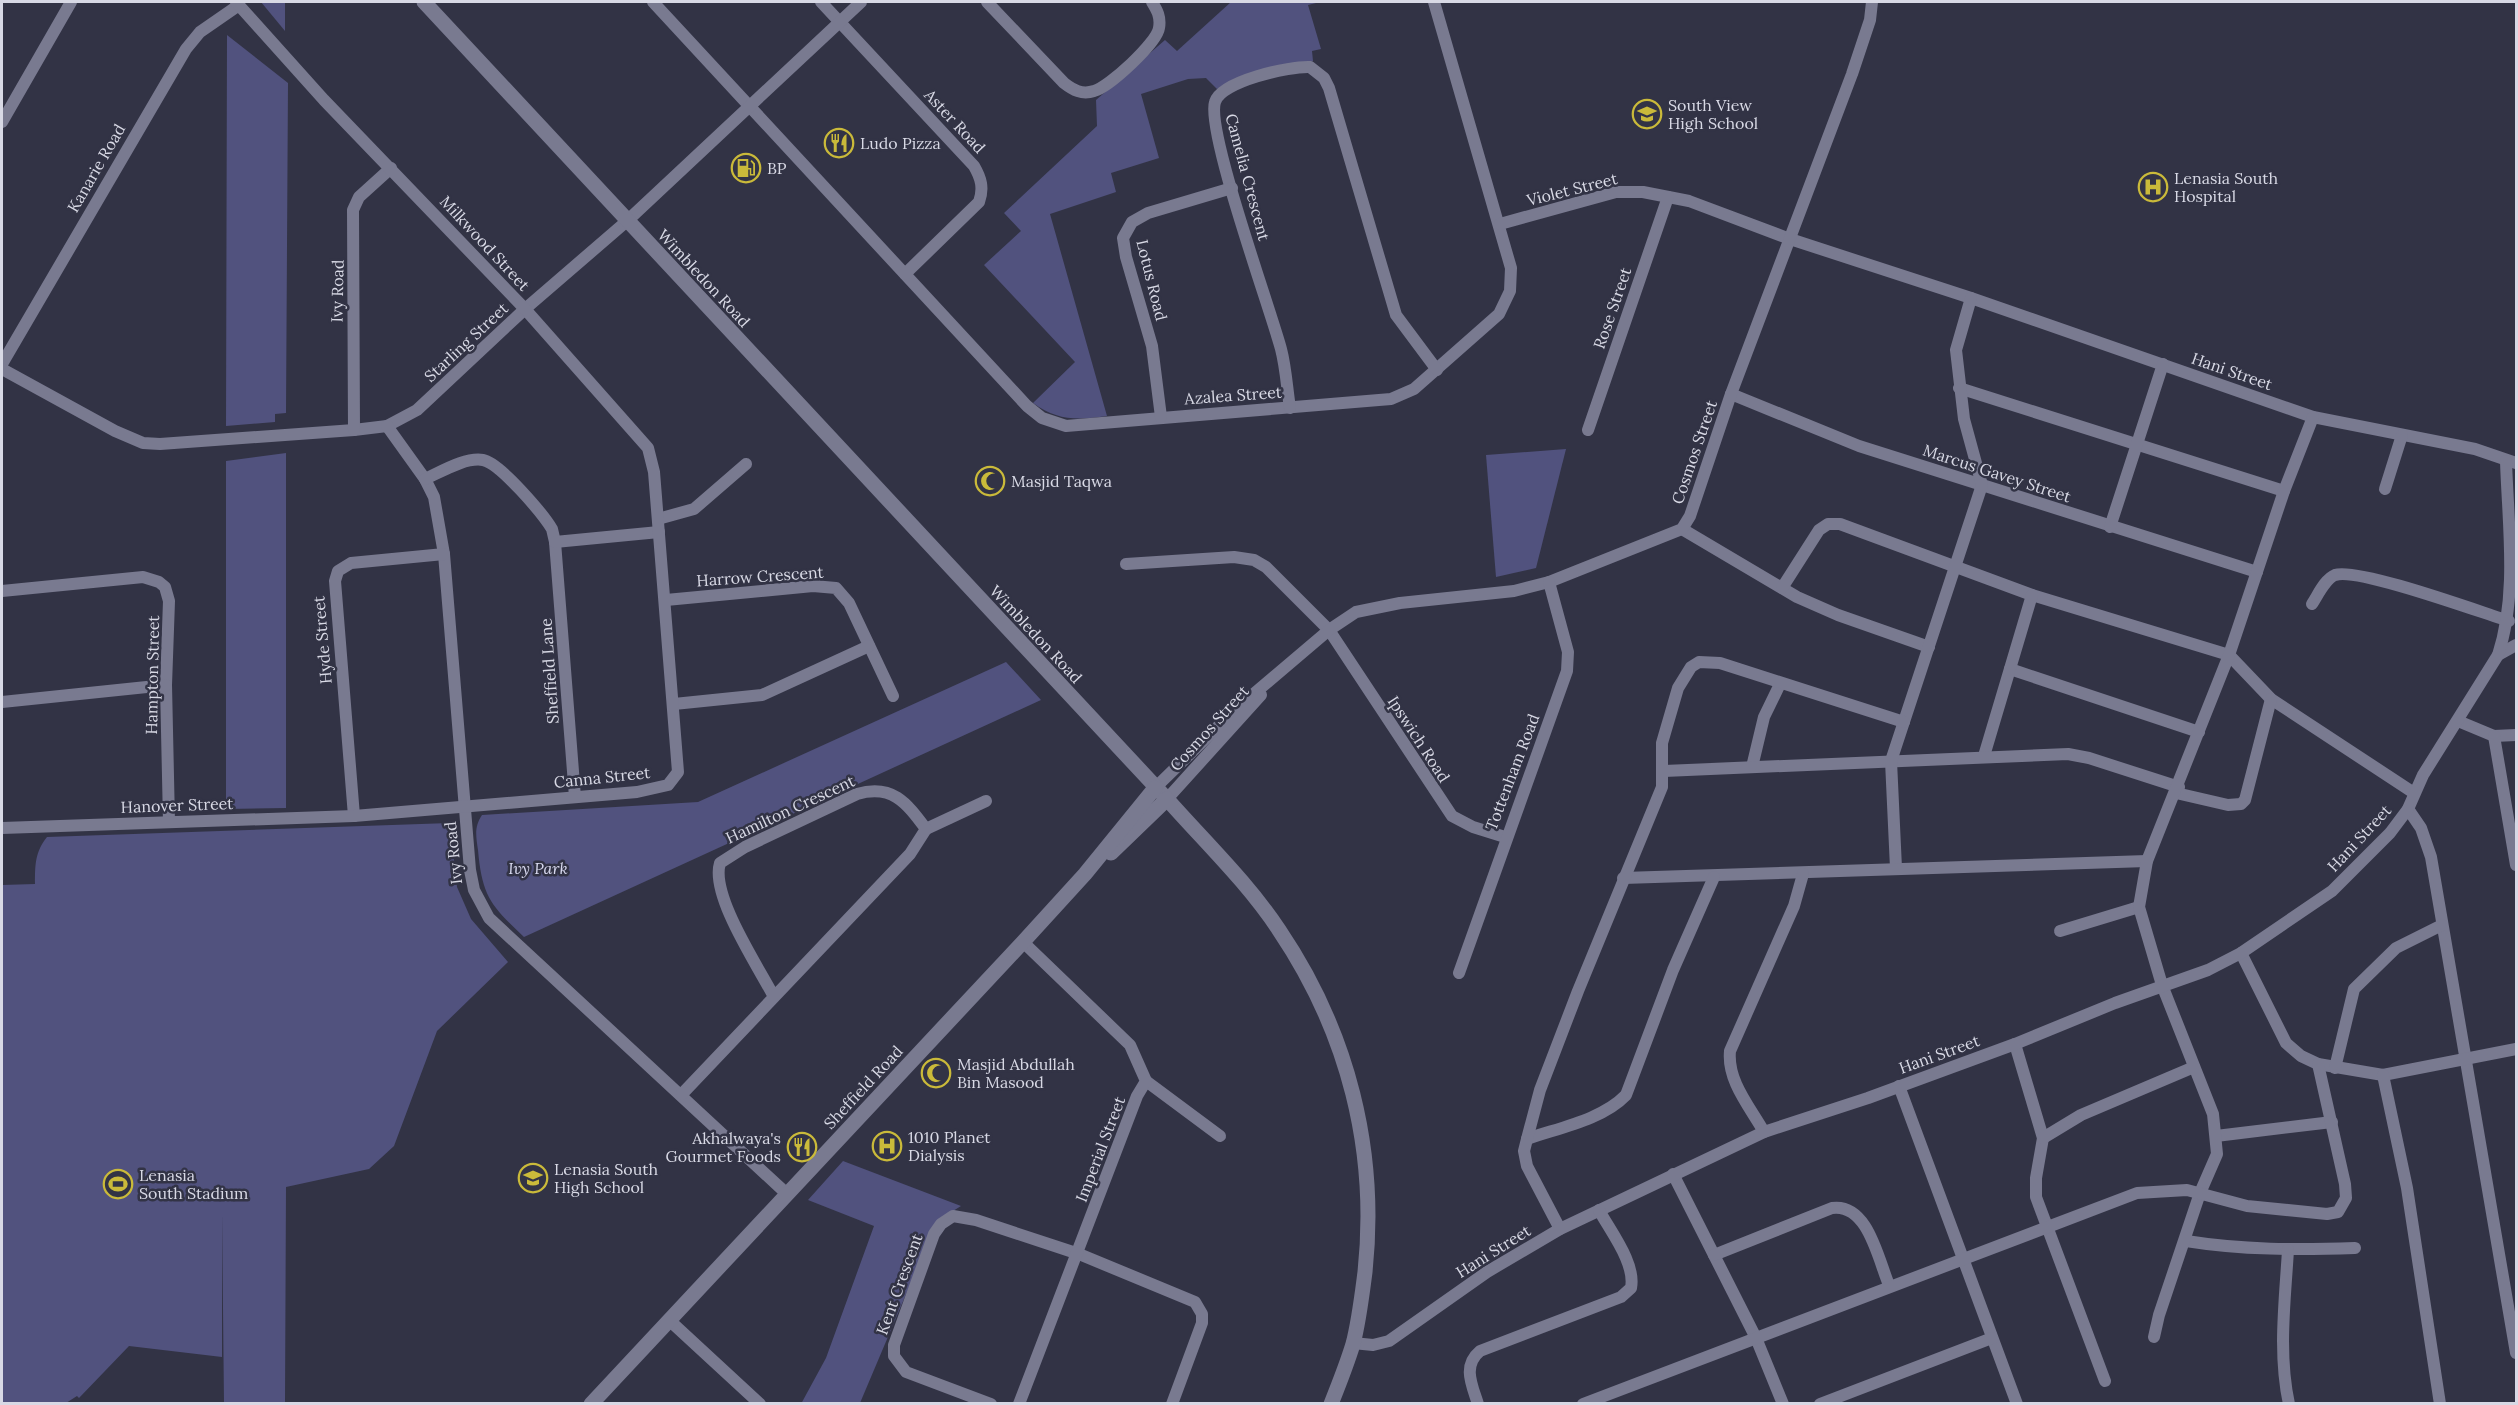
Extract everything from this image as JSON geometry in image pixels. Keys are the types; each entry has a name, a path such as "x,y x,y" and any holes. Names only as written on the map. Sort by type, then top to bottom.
{"street":[{"path":"2,122 71,2"},
{"name":"Wimbledon Road","path":"424,2 1167,799 1261,905 1280,930 1318,997 1347,1069 1363,1135 1368,1194 1366,1260 1353,1343 1331,1404"},
{"name":"Azalea Street","path":"653,2 1027,406 1042,418 1066,426 1391,399 1414,390 1483,330 1506,303 1511,268 1434,2"},
{"name":"Aster Road","path":"821,2 974,166 980,176 982,193 979,202 905,274"},
{"name":"Starling Street","path":"2,369 115,431 143,443 183,444 387,426 417,410 525,309 627,221 748,105 861,2"},
{"path":"987,2 1064,83 1072,89 1087,93 1101,88 1157,37 1160,21 1152,2"},
{"name":"Cosmos Street","path":"1155,788 1237,708 1329,630 1368,608 1514,591 1549,582 1682,529 1690,516 1731,394 1857,58 1870,20 1872,2"},
{"name":"Milkwood Street","path":"237,3 324,100 525,309 648,448 654,472 659,532"},
{"name":"Kanarie Road","path":"2,364 186,49 200,32 237,3"},
{"name":"Camelia Crescent","path":"1290,408 1282,353 1215,124 1214,107 1220,93 1239,82 1290,69 1310,67 1318,72 1329,88 1396,315 1437,370"},
{"name":"Ivy Road","path":"354,430 353,210 359,197 391,168"},
{"name":"Lotus Road","path":"1161,417 1159,386 1152,346 1126,257 1123,238 1132,222 1148,213 1232,188"},
{"name":"Violet Street","path":"1500,224 1616,192 1643,192 1707,207 1790,238"},
{"name":"Rose Street","path":"1588,430 1668,197"},
{"name":"Hani Street","path":"1353,1343 1373,1346 1389,1341 1487,1272 1560,1229 1764,1132 2015,1044 2162,985 2208,970 2241,952 2332,891 2390,833 2408,808 2414,793 2498,655 2512,606 2514,558 2511,462 2475,448 2313,417 1971,298 1790,238"},
{"path":"1896,868 1891,760 1982,485 1968,437 1959,388 1956,350 1971,298"},
{"path":"2110,527 2163,364"},
{"path":"1959,388 2135,446 2284,491"},
{"name":"Marcus Gavey Street","path":"1731,394 1825,435 2257,572"},
{"path":"2154,1337 2158,1315 2186,1241 2200,1193 2214,1165 2216,1136 2210,1104 2162,985 2139,908 2147,861 2229,655 2284,491 2313,417"},
{"name":"Ivy Road","path":"387,426 425,478 438,514 444,554 474,890 489,918 682,1094 787,1194"},
{"path":"2385,489 2402,435"},
{"path":"425,478 475,460 492,464 547,521 555,542 659,532"},
{"path":"658,519 694,509 746,464"},
{"path":"1782,588 1819,530 1834,523 2032,596 2229,655 2271,699 2414,793"},
{"path":"1682,529 1782,588 1838,615 1929,646"},
{"name":"Canna Street","path":"354,816 637,792 657,789 673,782 679,766 659,532"},
{"name":"Sheffield Lane","path":"555,542 575,797"},
{"name":"Hyde Street","path":"354,816 335,581 338,571 351,563 444,554"},
{"name":"Ipswich Road","path":"1126,564 1234,557 1254,560 1266,567 1329,630 1447,810 1463,824 1505,837"},
{"path":"2312,604 2329,579 2339,574 2367,578 2509,621"},
{"name":"Hampton Street","path":"2,591 142,577 159,582 165,587 169,601 166,685 169,822"},
{"name":"Tottenham Road","path":"1459,973 1505,837 1563,685 1569,661 1549,582"},
{"name":"Harrow Crescent","path":"666,600 828,586 843,593 893,696"},
{"path":"1983,756 2032,596"},
{"path":"2498,655 2517,645"},
{"path":"674,704 762,695 869,646"},
{"path":"1560,1229 1527,1166 1524,1151 1540,1090 1623,878 1658,799 1664,771 1662,743 1678,688 1691,667 1699,662 1720,663 1904,722"},
{"path":"2010,669 2199,732"},
{"name":"Cosmos Street","path":"1167,799 1274,678"},
{"path":"1752,767 1764,717 1780,684"},
{"path":"2,702 166,685"},
{"path":"1664,771 1983,756 2078,755 2177,790 2228,805 2241,804 2245,800 2271,699"},
{"path":"2458,721 2494,736 2517,735"},
{"path":"2494,736 2517,865"},
{"name":"Sheffield Road","path":"591,1404 1023,942 1085,873 1155,788"},
{"name":"Hamilton Crescent","path":"774,997 723,901 717,880 720,863 745,847 857,794 875,790 892,794 907,805 926,829"},
{"name":"Sheffield Road","path":"1085,873 1167,799"},
{"path":"682,1094 910,854 926,829 986,801"},
{"path":"2408,808 2427,842 2517,1353"},
{"name":"Hanover Street","path":"2,828 354,816"},
{"path":"1623,878 1714,877 1896,868 2147,861"},
{"path":"1764,1132 1734,1080 1729,1061 1730,1051 1790,917 1803,874"},
{"path":"1527,1139 1589,1117 1619,1102 1626,1095 1673,970 1714,877"},
{"path":"2060,931 2139,908"},
{"path":"2335,1068 2354,988 2396,948 2442,925"},
{"path":"1023,942 1130,1045 1146,1081 1220,1136"},
{"path":"2241,952 2286,1043 2301,1056 2318,1064 2383,1075 2517,1049"},
{"path":"2015,1044 2043,1138 2035,1188 2047,1228 2105,1381"},
{"path":"1583,1404 1889,1285 2137,1193 2175,1189 2200,1193 2247,1206 2328,1214 2338,1212 2344,1207 2346,1198 2332,1122 2318,1064"},
{"path":"2043,1138 2081,1115 2194,1067"},
{"path":"2383,1075 2411,1208 2440,1404"},
{"name":"Imperial Street","path":"1019,1404 1079,1254 1137,1096 1146,1081"},
{"path":"1899,1086 2017,1404"},
{"path":"2216,1136 2332,1122"},
{"path":"1673,1174 1756,1338 1783,1404"},
{"path":"1714,1255 1842,1206 1850,1208 1863,1222 1889,1285"},
{"path":"1478,1404 1469,1372 1473,1357 1480,1351 1621,1297 1631,1288 1632,1275 1628,1264 1599,1210"},
{"name":"Kent Crescent","path":"991,1404 906,1372 898,1365 894,1356 894,1346 941,1224 953,1216 962,1216 1079,1254"},
{"path":"2186,1241 2220,1246 2288,1250 2355,1248"},
{"path":"2288,1250 2283,1344 2284,1380 2289,1404"},
{"path":"1079,1254 1187,1297 1199,1307 1202,1323 1172,1404"},
{"path":"669,1320 760,1404"},
{"path":"1820,1404 1992,1338"}],"green space":[{"path":"261,2 285,2 285,31"},
{"path":"1231,2 1320,2 1308,5 1321,49 1312,51 1313,61 1229,82 1217,89 1206,78 1188,79 1141,94 1159,158 1111,173 1116,192 1050,214 1107,416 1068,418 1042,409 1033,403 1075,362 984,265 1021,231 1004,213 1097,126 1096,100 1165,40 1177,51"},
{"path":"227,35 288,83 286,413 275,414 275,422 226,426"},
{"path":"1566,449 1536,568 1496,577 1486,455"},
{"path":"286,453 286,808 226,809 226,461"},
{"name":"Ivy Park","path":"1006,662 1041,700 524,937 503,917 490,899 482,879 476,836 482,815 698,802"},
{"path":"450,823 457,887 471,919 508,962 437,1031 394,1146 369,1169 286,1187 285,1403 224,1403 222,1214 222,1357 129,1346 79,1398 77,1396 66,1403 2,1403 2,885 35,884 36,859 47,837"},
{"path":"843,1161 961,1206 937,1221 860,1403 801,1404 826,1358 874,1226 808,1200"}],"place":[{"name":"South View High School","path":"1647,114"},
{"name":"Ludo Pizza","path":"839,143"},
{"name":"BP","path":"746,168"},
{"name":"Lenasia South Hospital","path":"2153,187"},
{"name":"Masjid Taqwa","path":"990,481"},
{"name":"Masjid Abdullah Bin Masood","path":"936,1073"},
{"name":"1010 Planet Dialysis","path":"887,1146"},
{"name":"Akhalwaya's Gourmet Foods","path":"802,1147"},
{"name":"Lenasia South High School","path":"533,1178"},
{"name":"Lenasia South Stadium","path":"118,1184"}]}
